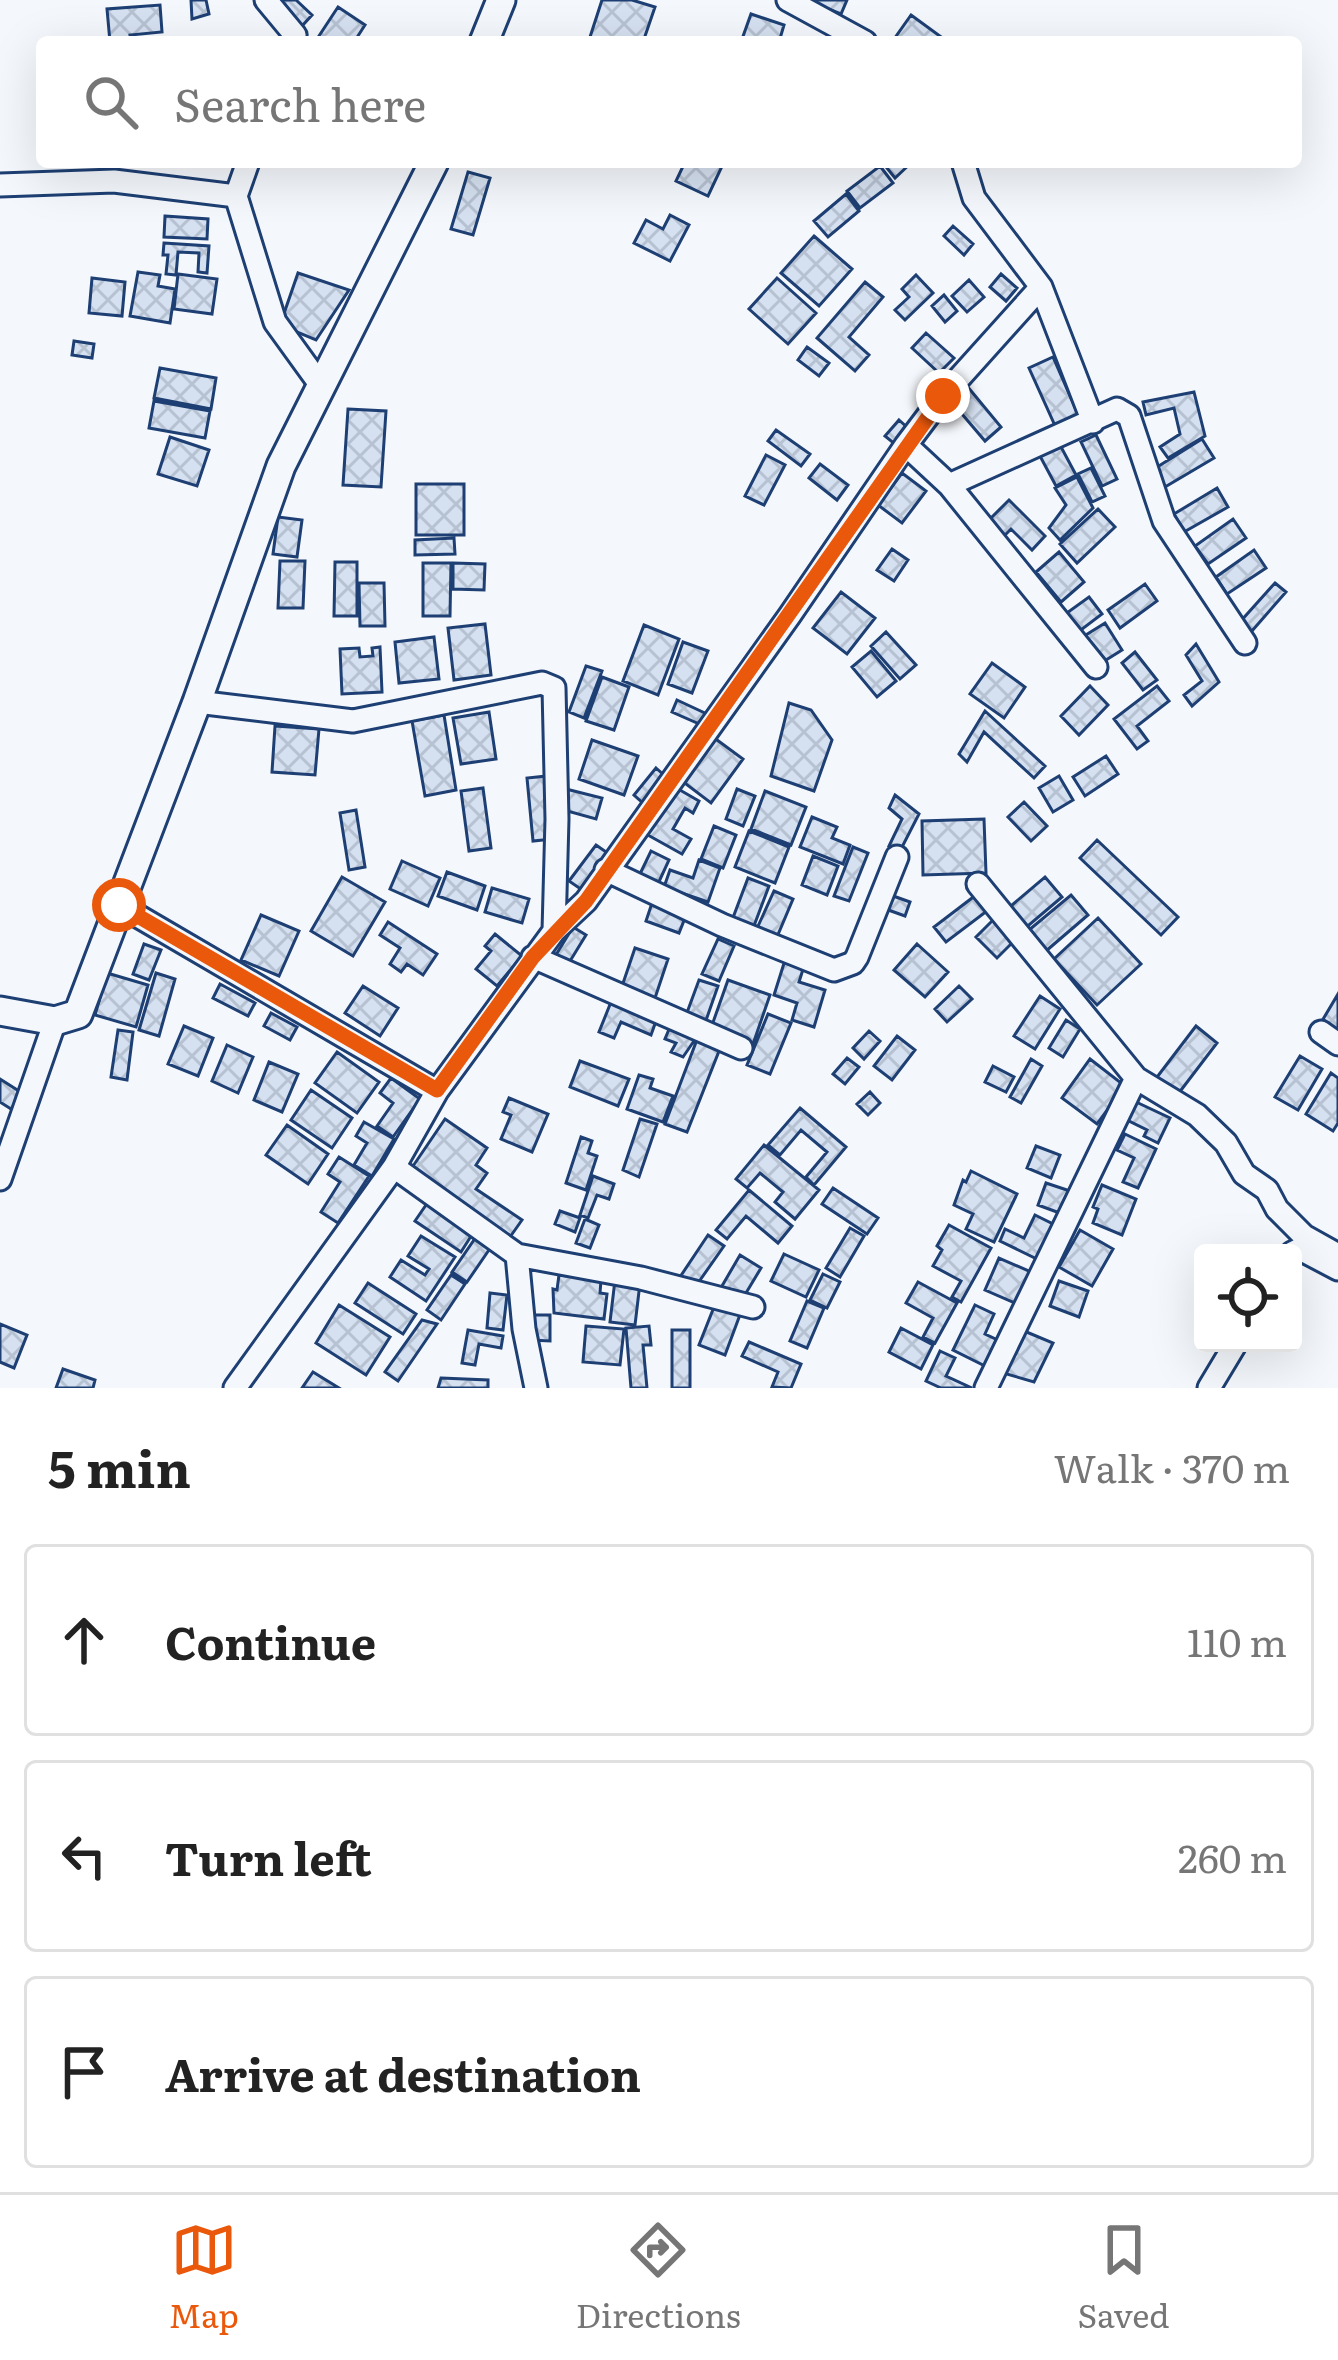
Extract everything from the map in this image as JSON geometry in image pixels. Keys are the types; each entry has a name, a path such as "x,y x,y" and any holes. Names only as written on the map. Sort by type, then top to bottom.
{"street":[{"path":"266,0 294,36"},
{"path":"486,36 501,0"},
{"path":"788,0 854,36"},
{"path":"246,168 236,196 274,322 322,387"},
{"path":"0,1011 55,1022 78,1014 281,466 431,168"},
{"path":"964,168 974,198 1041,286 1094,422"},
{"path":"0,185 114,181 236,196"},
{"path":"235,1388 394,1167 437,1090 533,957 586,901 905,445 1041,286"},
{"path":"949,484 1117,410 1130,416 1164,521 1245,643"},
{"path":"905,445 949,484 1096,667"},
{"path":"197,702 353,721 549,684 554,688 556,776 554,931"},
{"path":"605,870 834,970 853,963 857,956 897,857"},
{"path":"978,884 1136,1078 1197,1115 1226,1142 1244,1174 1267,1190 1277,1209 1304,1236 1338,1255"},
{"path":"119,905 437,1090"},
{"path":"533,957 741,1048"},
{"path":"0,1179 55,1022"},
{"path":"986,1388 1136,1078"},
{"path":"394,1167 517,1255 641,1278 753,1307"},
{"path":"1302,1250 1338,1269"},
{"path":"517,1255 536,1388"},
{"path":"1209,1388 1231,1352"}],"building":[{"path":"191,0 206,0 209,14 192,19"},
{"path":"272,0 296,0 312,15 301,27"},
{"path":"602,0 632,0 655,7 645,36 590,36"},
{"path":"806,0 847,0 841,14"},
{"path":"160,5 162,32 109,36 107,9"},
{"path":"338,7 365,25 358,36 319,36"},
{"path":"751,14 784,25 781,36 743,36"},
{"path":"911,15 940,36 896,36"},
{"path":"682,168 721,168 708,196 676,181"},
{"path":"877,168 893,183 860,208 847,191"},
{"path":"887,168 906,168 895,178"},
{"path":"468,172 490,178 473,235 451,229"},
{"path":"846,194 859,211 828,237 814,221"},
{"path":"670,215 689,225 670,261 634,243 646,220 663,229"},
{"path":"165,216 208,219 207,239 164,237"},
{"path":"953,226 973,244 964,255 944,236"},
{"path":"814,236 852,269 819,306 781,273"},
{"path":"164,243 209,246 207,273 198,272 199,253 178,252 176,275 166,274"},
{"path":"138,272 160,275 158,286 175,289 170,323 130,316"},
{"path":"298,273 349,290 316,340 280,325"},
{"path":"178,274 217,279 212,314 174,309"},
{"path":"1001,274 1017,288 1006,301 990,287"},
{"path":"916,275 933,293 905,320 895,310 909,297 902,289"},
{"path":"92,278 125,282 122,316 89,313"},
{"path":"777,278 816,313 788,344 749,309"},
{"path":"969,280 984,297 967,312 952,296"},
{"path":"865,282 883,297 849,337 869,355 855,371 817,338"},
{"path":"944,295 957,311 945,322 932,306"},
{"path":"926,333 954,358 939,373 912,348"},
{"path":"74,341 94,344 92,358 72,355"},
{"path":"807,347 829,363 819,376 798,360"},
{"path":"1053,357 1080,419 1057,430 1029,368"},
{"path":"160,368 216,378 211,409 154,398"},
{"path":"967,386 1001,427 985,441 950,400"},
{"path":"1194,392 1205,436 1168,458 1160,447 1180,434 1174,408 1146,415 1143,402"},
{"path":"154,401 210,411 205,438 149,428"},
{"path":"348,409 386,411 381,487 343,485"},
{"path":"899,420 909,429 896,445 885,436"},
{"path":"776,430 810,454 801,466 768,441"},
{"path":"1096,435 1117,479 1102,486 1081,442"},
{"path":"170,437 209,450 197,486 158,474"},
{"path":"1202,439 1214,458 1165,487 1154,469"},
{"path":"1060,445 1076,475 1056,486 1040,456"},
{"path":"766,455 785,465 764,505 745,496"},
{"path":"820,464 848,485 837,500 809,478"},
{"path":"1091,468 1105,496 1092,502 1078,474"},
{"path":"902,473 926,491 902,523 878,505"},
{"path":"1077,477 1093,508 1060,540 1049,528 1066,505 1055,488"},
{"path":"416,484 464,484 464,535 416,535"},
{"path":"1217,488 1228,507 1184,532 1174,514"},
{"path":"1009,500 1045,536 1032,550 1011,529 1000,540 985,524"},
{"path":"1098,509 1115,527 1077,563 1060,544"},
{"path":"278,517 302,520 297,557 273,554"},
{"path":"1233,519 1246,538 1208,564 1195,546"},
{"path":"454,538 455,554 415,555 415,540"},
{"path":"892,549 908,560 894,581 877,570"},
{"path":"1254,550 1266,568 1227,594 1216,577"},
{"path":"1059,552 1084,582 1061,602 1036,572"},
{"path":"280,561 305,561 303,608 278,608"},
{"path":"335,562 357,562 357,616 334,616"},
{"path":"423,563 451,563 450,616 423,616"},
{"path":"453,563 485,564 484,590 453,589"},
{"path":"359,583 384,583 385,626 360,626"},
{"path":"1275,583 1286,592 1251,632 1240,622"},
{"path":"1145,584 1157,601 1120,628 1108,610"},
{"path":"841,592 875,618 847,654 813,628"},
{"path":"1089,597 1102,614 1077,633 1064,615"},
{"path":"1105,623 1122,650 1098,665 1081,638"},
{"path":"485,624 491,675 454,680 448,628"},
{"path":"644,625 679,639 658,695 623,681"},
{"path":"886,632 916,665 900,679 871,646"},
{"path":"434,637 439,679 399,683 395,642"},
{"path":"683,642 708,651 692,693 668,684"},
{"path":"1196,644 1219,682 1192,706 1184,695 1202,681 1186,655"},
{"path":"380,647 382,692 342,694 340,649 359,648 360,657 373,656 372,648"},
{"path":"871,651 896,681 877,697 852,667"},
{"path":"1135,652 1157,680 1143,690 1122,663"},
{"path":"992,663 1025,687 1004,718 970,694"},
{"path":"586,666 602,671 584,718 569,712"},
{"path":"602,677 629,687 614,730 586,721"},
{"path":"1090,686 1108,705 1079,735 1061,716"},
{"path":"1157,686 1169,701 1137,726 1148,741 1137,749 1114,719"},
{"path":"677,700 709,715 704,726 672,712"},
{"path":"789,703 811,710 832,740 814,791 771,776"},
{"path":"985,711 1045,766 1034,778 984,732 967,762 959,754"},
{"path":"489,712 496,759 461,764 453,718"},
{"path":"444,715 456,790 425,796 412,721"},
{"path":"275,726 319,729 315,775 272,772"},
{"path":"713,737 743,759 711,803 682,781"},
{"path":"592,740 638,756 624,795 579,779"},
{"path":"1106,756 1118,774 1085,796 1073,777"},
{"path":"656,768 665,776 643,803 634,795"},
{"path":"547,776 553,839 533,841 527,778"},
{"path":"1059,776 1073,800 1053,812 1039,788"},
{"path":"673,786 699,801 693,813 685,808 673,829 691,839 682,854 646,834"},
{"path":"483,788 491,848 469,851 461,791"},
{"path":"566,789 602,798 596,819 560,809"},
{"path":"737,789 755,796 743,826 726,819"},
{"path":"765,791 806,807 791,845 751,829"},
{"path":"895,795 919,814 900,851 889,846 902,819 889,808"},
{"path":"1024,802 1047,826 1031,841 1008,817"},
{"path":"356,810 365,867 349,870 340,813"},
{"path":"812,817 837,827 832,838 850,845 843,864 800,847"},
{"path":"984,819 986,873 923,875 922,821"},
{"path":"714,826 736,835 723,868 701,859"},
{"path":"749,831 789,847 775,883 735,867"},
{"path":"1097,840 1178,917 1161,935 1080,858"},
{"path":"596,845 612,856 585,892 569,881"},
{"path":"853,847 868,853 849,901 834,896"},
{"path":"651,851 669,860 657,886 638,878"},
{"path":"813,856 838,866 827,895 802,885"},
{"path":"699,860 720,868 708,902 664,887 670,870 693,878"},
{"path":"402,861 440,878 428,906 390,889"},
{"path":"447,872 485,886 477,910 438,896"},
{"path":"342,877 385,902 353,956 311,931"},
{"path":"1045,877 1062,897 1022,931 1005,911"},
{"path":"748,878 769,886 752,931 731,923"},
{"path":"492,888 529,899 522,923 485,912"},
{"path":"774,891 793,899 774,944 754,935"},
{"path":"885,893 910,902 905,916 880,907"},
{"path":"976,895 987,911 946,942 934,927"},
{"path":"1071,895 1088,915 1046,951 1029,930"},
{"path":"653,900 687,913 679,933 646,921"},
{"path":"261,915 299,931 279,976 241,960"},
{"path":"995,918 1016,939 997,958 976,937"},
{"path":"1098,918 1141,964 1097,1005 1054,959"},
{"path":"388,922 437,954 423,975 407,964 401,972 390,964 400,948 380,935"},
{"path":"573,927 586,935 567,966 554,958"},
{"path":"495,934 522,956 497,986 476,969 491,951 485,946"},
{"path":"718,939 734,946 719,981 702,974"},
{"path":"144,944 161,950 149,980 133,974"},
{"path":"917,944 948,972 925,997 894,970"},
{"path":"635,948 668,959 653,1004 620,992"},
{"path":"786,957 805,963 799,982 825,990 814,1027 792,1020 797,1003 774,995"},
{"path":"107,973 148,985 136,1027 95,1015"},
{"path":"156,973 175,979 159,1036 139,1030"},
{"path":"699,980 718,986 704,1026 685,1018"},
{"path":"728,980 770,995 753,1044 711,1028"},
{"path":"220,984 255,1003 248,1016 213,998"},
{"path":"363,986 398,1008 380,1036 345,1013"},
{"path":"959,986 972,999 947,1022 935,1009"},
{"path":"1338,994 1338,1037 1319,1026"},
{"path":"1040,996 1060,1009 1035,1049 1014,1036"},
{"path":"611,1002 656,1021 651,1035 621,1022 614,1038 599,1032"},
{"path":"271,1013 297,1027 290,1040 264,1026"},
{"path":"768,1014 791,1023 770,1074 747,1065"},
{"path":"1066,1020 1080,1029 1063,1057 1049,1048"},
{"path":"184,1026 213,1038 198,1076 168,1064"},
{"path":"1196,1026 1217,1043 1175,1098 1154,1081"},
{"path":"670,1027 696,1038 683,1057 671,1052 676,1043 665,1039"},
{"path":"118,1030 133,1032 127,1080 111,1077"},
{"path":"869,1031 880,1041 864,1059 853,1048"},
{"path":"897,1036 915,1050 892,1080 874,1066"},
{"path":"698,1037 721,1046 687,1132 665,1124"},
{"path":"227,1045 253,1057 238,1093 212,1081"},
{"path":"337,1052 379,1082 357,1113 315,1083"},
{"path":"1300,1056 1322,1069 1298,1110 1275,1097"},
{"path":"847,1058 859,1067 845,1084 833,1074"},
{"path":"1031,1059 1042,1066 1021,1103 1010,1097"},
{"path":"1090,1059 1125,1086 1097,1124 1062,1098"},
{"path":"580,1061 629,1079 618,1106 570,1087"},
{"path":"269,1062 298,1074 282,1112 254,1100"},
{"path":"993,1066 1014,1077 1006,1092 985,1082"},
{"path":"1331,1073 1338,1078 1338,1123 1333,1131 1306,1114"},
{"path":"639,1075 653,1079 650,1088 673,1096 663,1122 627,1109"},
{"path":"391,1078 420,1099 393,1137 377,1126 393,1103 380,1093"},
{"path":"0,1079 22,1093 11,1109 0,1102"},
{"path":"311,1090 352,1118 332,1148 291,1120"},
{"path":"870,1092 880,1103 868,1115 857,1104"},
{"path":"509,1098 548,1114 532,1152 501,1139 511,1115 503,1112"},
{"path":"1134,1101 1170,1118 1158,1143 1144,1136 1147,1130 1125,1119"},
{"path":"800,1108 846,1147 814,1185 806,1177 827,1152 801,1130 780,1155 768,1145"},
{"path":"445,1119 487,1148 476,1165 487,1173 476,1189 522,1220 510,1237 411,1169"},
{"path":"640,1119 657,1124 639,1177 623,1170"},
{"path":"364,1122 394,1139 372,1176 354,1165 367,1143 356,1136"},
{"path":"287,1125 328,1154 308,1184 266,1155"},
{"path":"1125,1134 1156,1149 1138,1188 1123,1182 1134,1158 1117,1150"},
{"path":"581,1137 592,1141 588,1153 597,1156 586,1190 566,1183"},
{"path":"764,1145 819,1190 795,1219 775,1202 783,1192 760,1173 747,1188 736,1179"},
{"path":"1036,1146 1060,1155 1051,1178 1027,1168"},
{"path":"339,1157 369,1176 338,1223 321,1212 340,1182 328,1174"},
{"path":"971,1171 1017,1194 994,1242 966,1229 973,1214 954,1205"},
{"path":"593,1176 614,1184 609,1199 597,1195 588,1218 580,1215"},
{"path":"1046,1183 1073,1192 1065,1215 1038,1205"},
{"path":"1102,1185 1136,1199 1122,1235 1093,1223 1098,1209 1093,1207"},
{"path":"833,1188 878,1218 867,1234 822,1204"},
{"path":"749,1190 792,1226 778,1243 746,1216 727,1239 716,1230"},
{"path":"428,1202 473,1233 461,1252 415,1221"},
{"path":"560,1211 580,1218 575,1232 555,1224"},
{"path":"1035,1215 1057,1226 1041,1261 1000,1241 1005,1229 1024,1238"},
{"path":"585,1219 599,1225 590,1248 576,1243"},
{"path":"949,1225 991,1248 961,1302 952,1297 961,1281 933,1266"},
{"path":"850,1228 864,1236 840,1277 826,1268"},
{"path":"1080,1230 1113,1249 1092,1286 1059,1267"},
{"path":"708,1235 724,1246 698,1283 680,1277"},
{"path":"421,1236 455,1257 426,1301 390,1277 401,1260 425,1275 429,1269 408,1256"},
{"path":"476,1237 491,1247 467,1282 452,1272"},
{"path":"784,1254 819,1270 806,1297 771,1281"},
{"path":"740,1255 761,1268 743,1298 722,1286"},
{"path":"999,1258 1038,1275 1024,1307 985,1290"},
{"path":"823,1274 840,1282 827,1308 810,1300"},
{"path":"451,1275 465,1284 441,1320 427,1310"},
{"path":"559,1275 601,1280 600,1293 607,1294 604,1319 554,1313 553,1289 557,1290"},
{"path":"615,1280 640,1283 635,1325 610,1322"},
{"path":"1059,1281 1088,1291 1079,1317 1050,1306"},
{"path":"918,1282 957,1303 935,1343 923,1337 933,1318 906,1303"},
{"path":"368,1283 416,1314 403,1334 355,1303"},
{"path":"490,1293 507,1295 503,1330 487,1328"},
{"path":"807,1301 824,1308 807,1348 790,1341"},
{"path":"716,1302 741,1312 725,1355 699,1345"},
{"path":"339,1305 390,1337 366,1375 316,1343"},
{"path":"975,1305 994,1314 985,1334 1004,1343 991,1369 953,1350"},
{"path":"531,1315 550,1315 550,1341 531,1340"},
{"path":"422,1320 437,1324 398,1381 385,1372"},
{"path":"0,1324 27,1335 14,1368 0,1362"},
{"path":"586,1326 624,1329 620,1365 583,1362"},
{"path":"649,1326 651,1345 643,1345 647,1388 631,1388 626,1328"},
{"path":"901,1328 933,1345 921,1369 889,1352"},
{"path":"1017,1328 1053,1343 1034,1382 1000,1372"},
{"path":"468,1330 503,1336 501,1348 479,1344 475,1365 462,1363"},
{"path":"672,1330 690,1330 690,1388 672,1388"},
{"path":"749,1342 801,1364 791,1388 772,1387 778,1372 742,1356"},
{"path":"940,1351 955,1358 946,1376 972,1388 941,1388 926,1381"},
{"path":"63,1369 95,1380 93,1388 56,1388"},
{"path":"313,1372 339,1388 302,1388"},
{"path":"441,1378 488,1380 488,1388 438,1388"}],"route":[{"path":"119,905 437,1090 533,957 586,901 943,396"}]}
